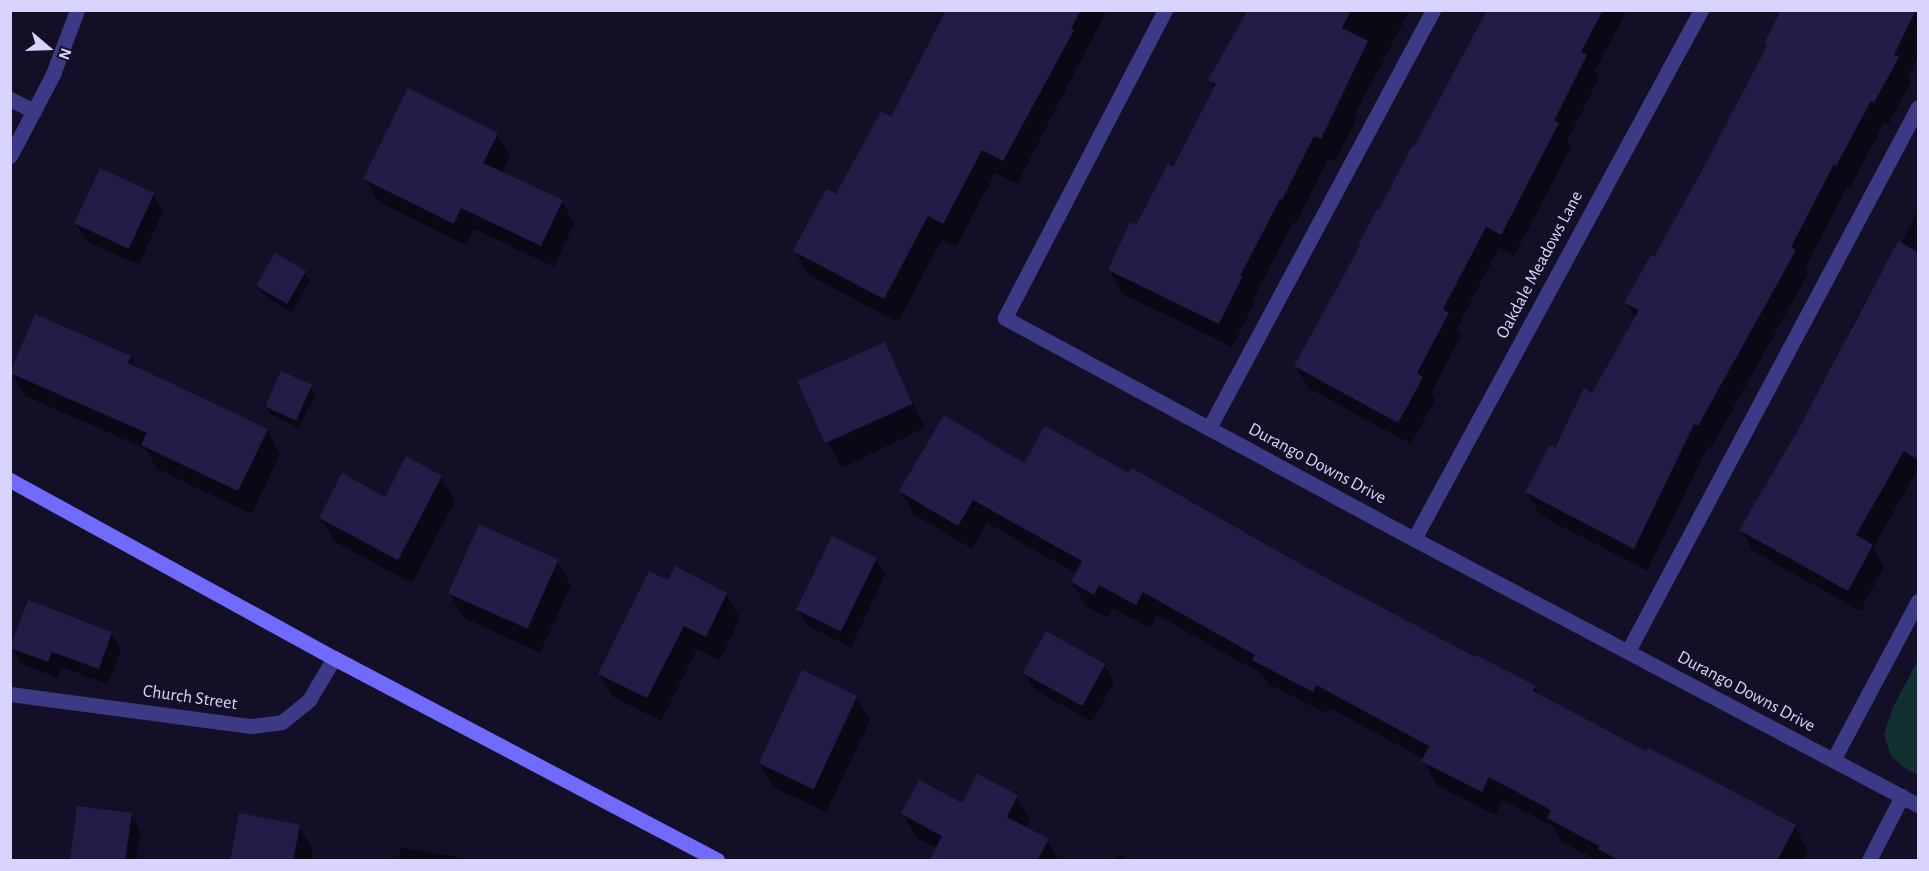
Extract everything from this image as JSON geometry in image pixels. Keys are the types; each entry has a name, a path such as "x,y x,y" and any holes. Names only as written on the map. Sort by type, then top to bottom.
{"main road":[{"path":"10,480 334,658 717,861"}],"street":[{"path":"10,156 53,74 77,10"},
{"name":"Durango Downs Drive","path":"1166,10 1005,318 1414,539 1918,805"},
{"path":"1209,428 1433,10"},
{"name":"Oakdale Meadows Lane","path":"1414,539 1701,10"},
{"path":"10,99 34,111"},
{"path":"1628,651 1918,107"},
{"path":"1833,760 1918,601"},
{"name":"Church Street","path":"10,693 251,726 282,722 309,700 334,658"},
{"path":"1869,861 1902,796"}],"green space":[{"path":"1918,660 1918,775 1903,767 1891,756 1884,734 1893,707"}],"building":[{"path":"946,10 1081,10 1071,28 1074,30 1003,161 982,150 943,224 928,216 884,299 793,251 826,189 836,194 881,111 891,117"},
{"path":"1248,10 1351,10 1342,28 1368,41 1321,139 1314,136 1282,200 1280,199 1240,276 1242,277 1219,324 1108,270 1130,222 1136,225 1168,164 1173,167 1216,84 1208,80"},
{"path":"1487,10 1603,10 1581,52 1587,55 1554,121 1559,123 1501,235 1486,227 1443,309 1449,313 1417,373 1423,377 1398,423 1294,366 1360,246 1358,245 1377,209 1379,210 1412,146 1414,147"},
{"path":"1781,10 1916,10 1894,55 1899,57 1874,103 1871,101 1836,166 1834,164 1791,247 1796,250 1698,426 1694,424 1634,549 1525,492 1550,445 1555,448 1584,388 1592,393 1639,310 1624,303 1651,255 1654,257 1699,176 1767,46 1764,44"},
{"path":"408,88 498,133 483,163 563,200 541,246 461,208 454,224 363,179"},
{"path":"100,168 154,193 129,249 74,223"},
{"path":"1898,241 1918,252 1918,460 1904,451 1856,535 1873,545 1848,591 1739,530 1797,432"},
{"path":"275,253 306,271 287,304 256,286"},
{"path":"35,314 131,356 128,363 268,429 238,491 141,445 147,433 10,373"},
{"path":"885,342 913,404 825,443 797,381"},
{"path":"281,371 312,385 296,420 265,407"},
{"path":"944,415 1024,463 1045,426 1129,473 1132,468 1302,565 1475,657 1476,655 1536,686 1533,691 1646,751 1648,748 1796,825 1777,861 1620,861 1598,849 1599,846 1547,818 1551,810 1489,777 1482,792 1421,761 1429,746 1316,685 1313,692 1252,660 1255,655 1143,592 1136,605 1099,585 1094,595 1071,582 1082,561 973,500 958,526 899,491"},
{"path":"406,456 442,476 398,560 319,518 342,473 385,497"},
{"path":"479,524 558,559 528,629 448,593"},
{"path":"832,536 877,558 841,632 796,610"},
{"path":"675,566 727,593 706,637 684,626 647,698 598,674 649,571 668,580"},
{"path":"28,600 112,632 99,669 52,652 48,662 10,648"},
{"path":"1046,631 1105,664 1082,706 1023,673"},
{"path":"802,670 857,696 814,789 758,763"},
{"path":"977,774 1018,795 1007,817 1049,839 1037,861 929,861 942,836 901,814 919,780 962,803"},
{"path":"77,806 132,813 125,861 70,861"},
{"path":"239,813 300,825 293,861 230,861"}]}
